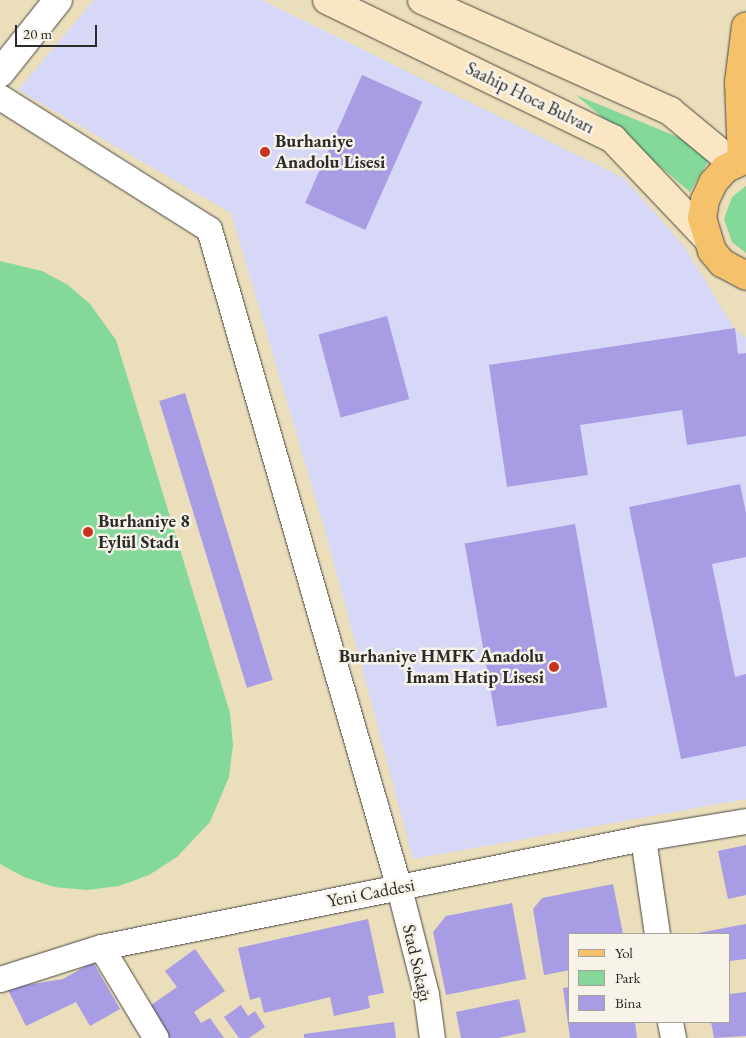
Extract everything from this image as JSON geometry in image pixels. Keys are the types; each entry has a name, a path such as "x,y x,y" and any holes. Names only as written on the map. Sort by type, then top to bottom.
{"main road":[{"name":"Saahip Hoca Bulvarı","path":"327,0 613,138 705,236"},
{"path":"422,0 670,111 741,161"},
{"path":"741,161 739,82 746,26"},
{"path":"741,161 713,183 705,200 702,218 705,236 722,263 746,292"},
{"path":"722,263 746,276"}],"street":[{"path":"0,73 58,0"},
{"name":"Stad Sokağı","path":"0,97 209,229 400,888 426,994 432,1038"},
{"name":"Yeni Caddesi","path":"0,979 101,947 643,838 746,821"},
{"path":"643,838 657,933"},
{"path":"101,947 156,1038"},
{"path":"670,1023 673,1038"}],"shaded area":[{"path":"94,0 262,0 624,178 684,246 734,328 746,338 746,799 413,859 326,534 231,213 18,90"}],"green space":[{"path":"576,95 714,152 690,192"},
{"path":"746,186 746,253 732,242 724,219 732,197"},
{"name":"Burhaniye 8 Eylül Stadı","path":"0,261 42,271 68,285 90,304 116,340 230,713 233,745 229,777 210,822 177,857 149,875 119,886 87,890 54,887 24,877 0,864"}],"building":[{"path":"362,75 422,102 365,230 305,203"},
{"path":"387,316 409,399 341,417 318,334"},
{"path":"735,328 738,354 746,353 746,436 687,445 682,410 580,425 588,475 507,487 489,365"},
{"path":"185,393 273,680 247,688 159,401"},
{"path":"740,484 746,513 746,557 712,564 735,677 746,674 746,746 681,759 629,507"},
{"path":"575,524 607,707 497,727 465,543"},
{"path":"746,845 746,895 728,899 718,851"},
{"path":"613,884 623,933 568,933 568,970 544,975 533,909 542,898"},
{"path":"512,903 526,979 446,995 433,932 446,916"},
{"path":"368,919 384,993 368,996 370,1008 334,1016 330,997 264,1013 260,997 250,1000 238,948"},
{"path":"746,924 746,959 731,961 731,933 698,933"},
{"path":"195,949 225,991 194,1012 201,1023 210,1018 224,1038 168,1038 147,1008 177,987 165,971"},
{"path":"93,962 120,1009 90,1026 76,1002 26,1026 7,988 63,979"},
{"path":"568,987 568,1023 635,1023 637,1038 570,1038 563,988"},
{"path":"746,992 746,1036 714,1038 711,1023 731,1023 731,994"},
{"path":"519,999 526,1032 498,1038 461,1038 456,1012"},
{"path":"241,1005 248,1016 255,1011 265,1027 249,1038 239,1038 224,1017"},
{"path":"394,1022 396,1038 304,1038 304,1034"}],"place":[{"name":"Burhaniye Anadolu Lisesi","path":"265,152"},
{"name":"Burhaniye 8 Eylül Stadı","path":"88,532"},
{"name":"Burhaniye HMFK Anadolu İmam Hatip Lisesi","path":"554,667"}]}
